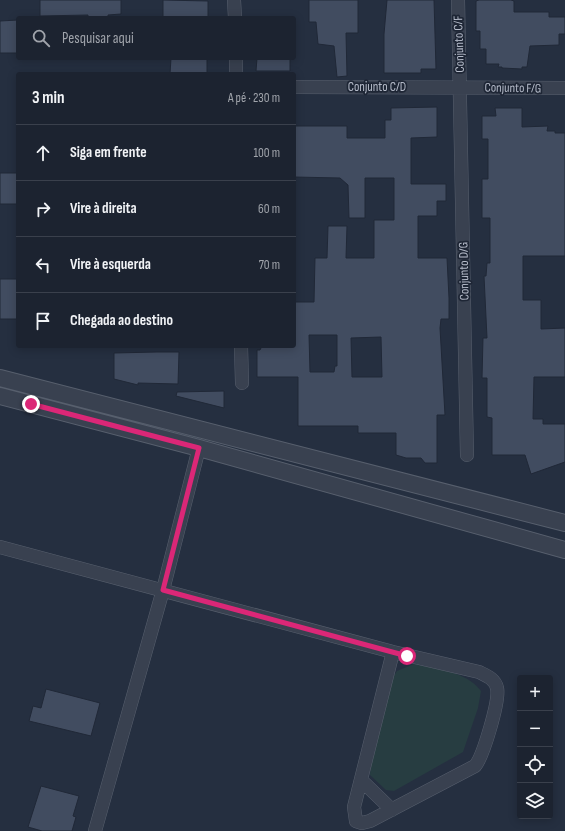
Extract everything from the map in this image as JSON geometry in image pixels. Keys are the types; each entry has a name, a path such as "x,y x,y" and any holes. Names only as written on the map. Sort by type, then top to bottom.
{"street":[{"path":"234,0 235,16"},
{"name":"Conjunto C/F","path":"458,0 460,87"},
{"path":"236,60 236,72"},
{"name":"Conjunto C/D","path":"296,87 460,87"},
{"name":"Conjunto F/G","path":"460,87 565,88"},
{"name":"Conjunto D/G","path":"460,87 467,455"},
{"path":"241,348 242,383"},
{"path":"0,378 565,523"},
{"path":"0,396 199,448 565,550"},
{"path":"95,831 163,590 199,448"},
{"path":"0,547 393,652 479,672 490,678 497,688 497,699 482,757 475,766 392,810 370,821 362,823 356,821 354,807 393,652"},
{"path":"361,780 392,810"}],"green space":[{"path":"414,664 441,669 459,675 475,684 481,691 478,708 463,752 394,791 386,790 370,775 371,759 393,677 397,671"}],"building":[{"path":"40,0 121,0 121,14 108,16 40,16"},
{"path":"163,0 208,1 208,16 163,16"},
{"path":"309,0 358,0 358,33 346,33 347,76 337,77 334,46 318,44 316,22 309,22"},
{"path":"387,0 434,0 436,69 421,69 421,73 384,73 384,34"},
{"path":"511,0 514,1 514,12 549,12 549,17 565,17 565,34 559,34 559,45 530,46 527,67 522,67 522,69 502,68 498,67 499,64 486,64 486,49 480,49 480,31 476,31 476,1"},
{"path":"16,20 16,53 0,53 0,21"},
{"path":"171,60 207,60 207,72 170,72"},
{"path":"257,60 290,60 290,71 256,71"},
{"path":"437,107 437,137 411,138 411,184 446,184 446,201 437,201 437,216 418,216 418,258 447,258 449,319 441,319 440,328 445,415 437,415 437,463 425,463 421,458 406,458 396,455 396,433 358,433 358,426 298,426 298,377 257,377 257,350 260,350 261,348 296,348 296,302 314,302 315,258 327,258 328,226 347,226 346,258 374,258 374,220 394,220 394,178 365,178 365,218 349,218 348,185 340,178 296,177 296,126 347,126 347,138 385,138 385,120 391,120 391,108","holes":["309,335 337,335 337,366 335,366 334,372 310,372","381,337 382,377 352,377 351,338"]},
{"path":"495,108 522,108 522,127 548,126 547,131 565,133 565,256 523,256 523,300 541,300 541,329 565,328 565,377 534,377 533,419 543,419 543,424 565,424 565,462 531,474 525,455 492,455 492,418 487,417 487,378 482,378 483,338 487,338 484,276 486,276 487,263 490,263 490,218 482,218 482,179 488,179 488,139 482,139 482,116 496,116"},
{"path":"0,173 16,173 16,204 0,204"},
{"path":"0,279 16,279 16,319 0,319"},
{"path":"179,352 178,384 138,383 138,385 114,379 114,353"},
{"path":"224,391 224,408 176,396 177,392"},
{"path":"46,689 100,703 91,736 29,721 33,706 41,708"},
{"path":"41,786 79,796 73,816 76,817 72,831 42,831 28,827"}],"route":[{"path":"31,404 199,448 163,590 407,656"}]}
